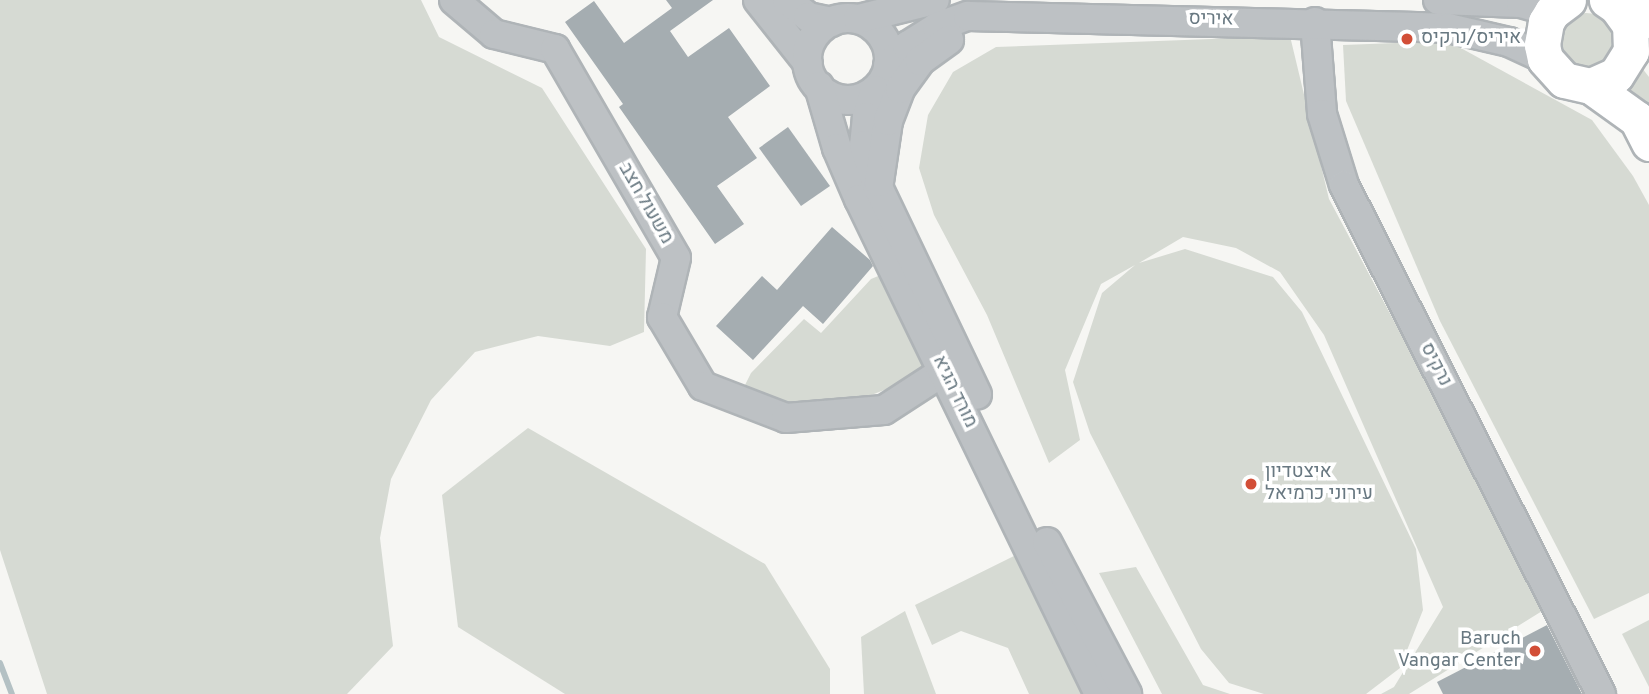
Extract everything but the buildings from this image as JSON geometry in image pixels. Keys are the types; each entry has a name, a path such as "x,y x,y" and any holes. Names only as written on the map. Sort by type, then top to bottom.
{"main road":[{"path":"1542,4 1545,58 1564,80 1591,86 1637,119 1649,143"},
{"path":"1591,86 1616,75 1631,51 1634,19"}],"street":[{"name":"משעול חצב","path":"454,0 494,34 555,49 676,258 662,317 703,386 786,418 884,410 944,371"},
{"name":"מורד הגיא","path":"758,0 813,74 837,148 859,199 1099,694"},
{"path":"787,0 808,18 845,21 879,32 886,43 888,66 884,79 874,90 849,100 835,97 813,74 813,40 845,21 936,0"},
{"path":"1437,0 1542,4"},
{"path":"878,187 888,121 900,89 920,61 938,47 999,15"},
{"name":"איריס","path":"888,66 907,46 937,27 968,16 999,15 1315,22 1448,28 1509,42 1545,58"},
{"name":"נרקיס","path":"1315,22 1322,114 1344,185 1601,694"},
{"name":"מורד הגיא","path":"874,90 864,145 878,187 1038,524 1127,694"}],"shaded area":[{"path":"0,0 421,0 439,37 542,88 646,249 644,332 610,346 538,336 475,352 431,400 391,479 380,538 393,646 347,694 47,694 0,550"},
{"path":"1580,13 1592,13 1602,17 1610,25 1614,41 1610,57 1602,65 1592,69 1580,69 1570,65 1562,57 1558,47 1558,35 1562,25 1570,17"},
{"path":"1290,36 1329,199 1547,608 1409,694 1381,694 1394,687 1443,607 1324,335 1280,272 1236,248 1183,237 1139,263 1185,249 1273,277 1302,312 1416,549 1423,610 1400,668 1366,694 1264,694 1229,683 1201,649 1090,433 1073,382 1102,293 1135,265 1101,284 1065,370 1080,440 1049,463 987,315 934,215 919,168 928,115 953,72 996,47"},
{"path":"1448,41 1592,120 1633,176 1649,205 1649,593 1594,619 1440,321 1346,101 1343,45"},
{"path":"1635,59 1649,77 1649,105 1645,107 1618,81"},
{"path":"888,272 928,373 861,399 794,404 768,401 744,387 751,373 804,319 821,333 871,279"},
{"path":"528,428 765,564 830,669 830,694 565,694 458,627 442,495"},
{"path":"1018,554 1085,694 1029,694 1008,648 961,631 932,645 915,605"},
{"path":"1136,567 1203,685 1230,694 1162,694 1099,573"},
{"path":"905,611 936,694 864,694 861,637"},
{"path":"1649,620 1649,687 1622,634"}],"waterway":[{"path":"0,663 12,694"}],"place":[{"name":"איריס/נרקיס","path":"1407,39"},
{"name":"איצטדיון עירוני כרמיאל","path":"1251,484"},
{"name":"Baruch Vangar Center","path":"1535,651"}]}
